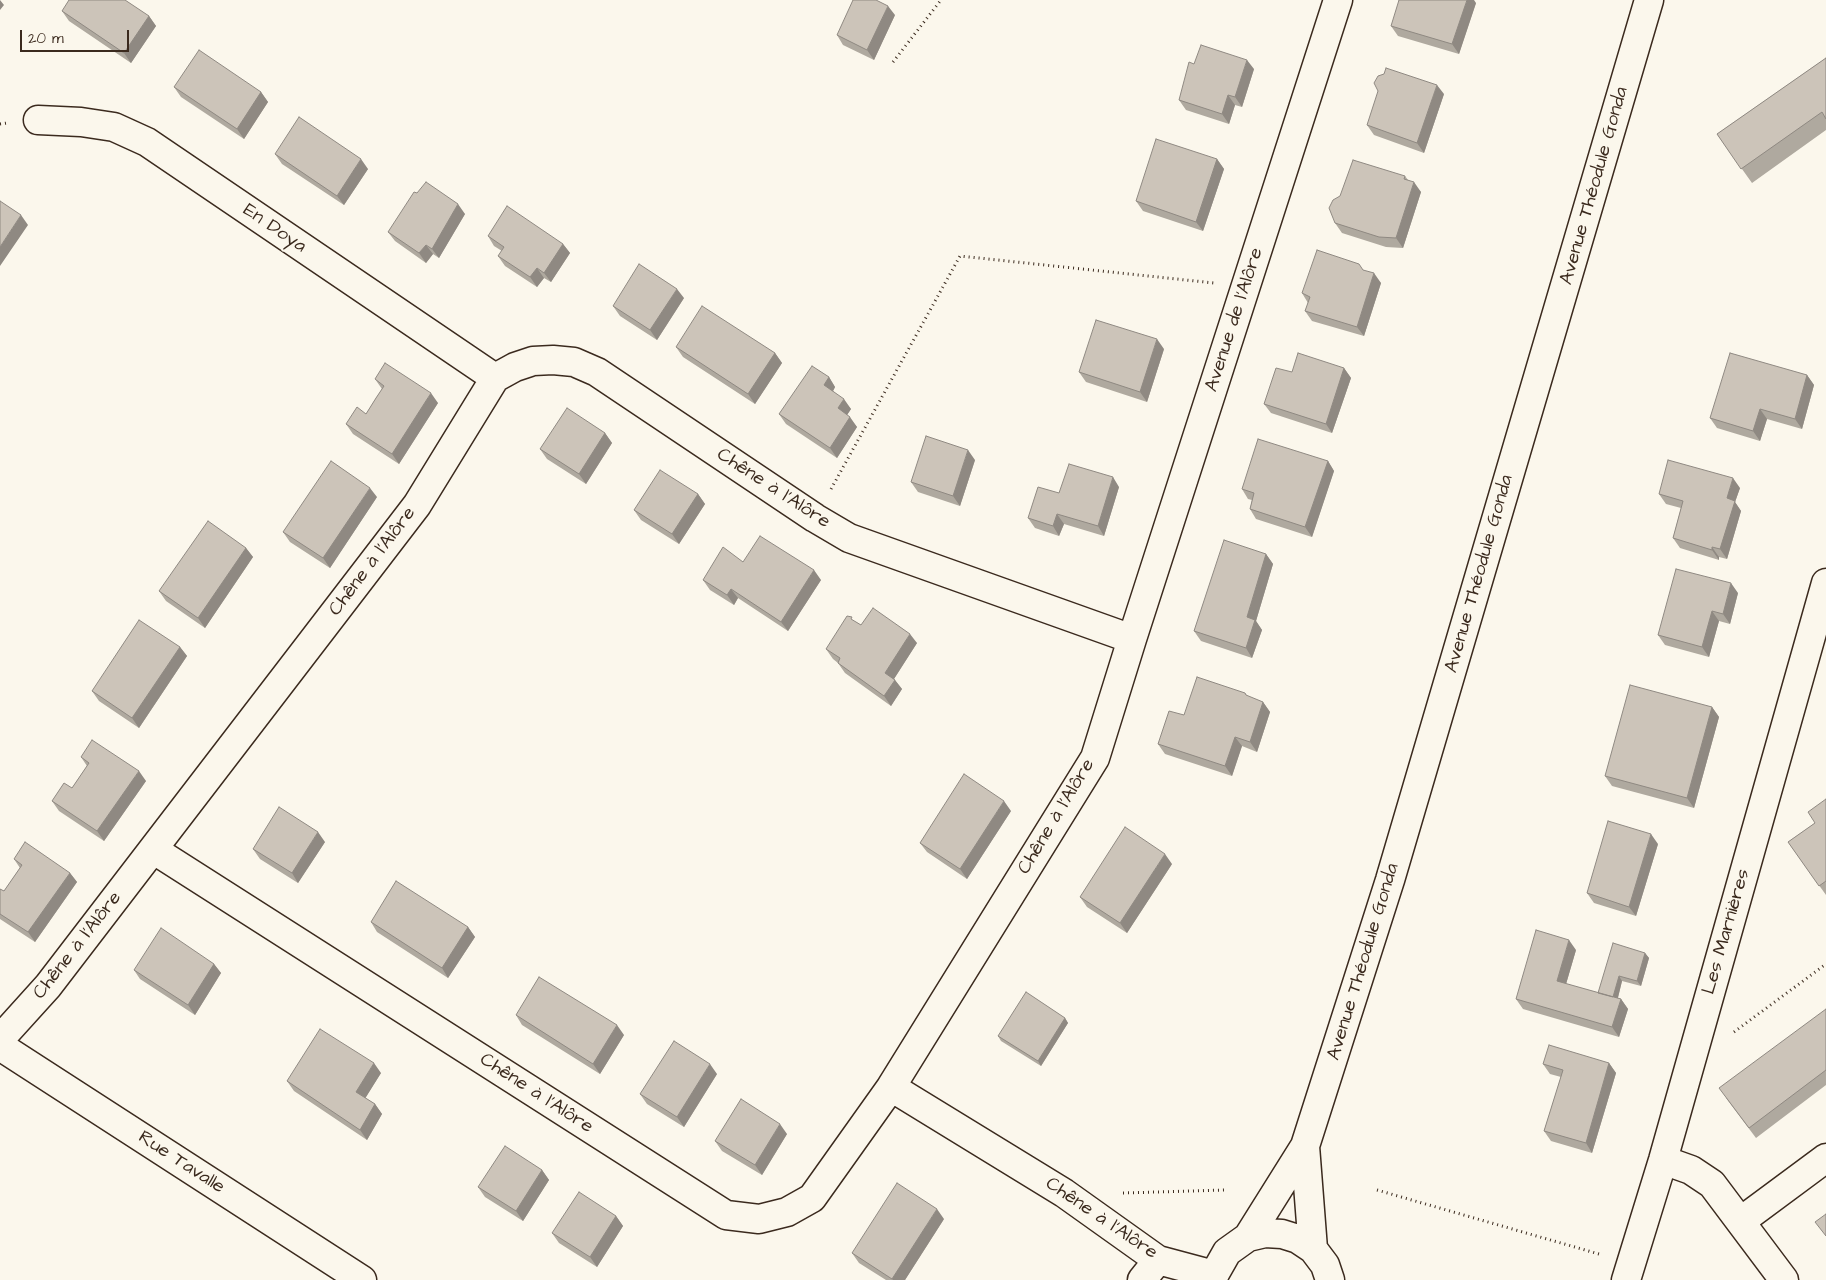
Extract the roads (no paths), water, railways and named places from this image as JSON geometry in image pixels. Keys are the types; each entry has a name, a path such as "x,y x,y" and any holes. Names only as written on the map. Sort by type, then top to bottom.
{"street":[{"name":"Avenue de l'Alôre","path":"1132,639 1338,0"},
{"name":"Avenue Théodule Gonda","path":"1248,1237 1305,1146 1390,880 1649,0"},
{"name":"En Doya","path":"38,120 80,122 114,127 147,142 495,378"},
{"name":"Chêne à l'Alôre","path":"0,1040 48,986 417,505 495,378 515,367 533,361 553,360 574,362 597,372 815,518 849,538 1132,639 1095,758 892,1087 812,1198 787,1212 760,1219 726,1215 154,850"},
{"name":"Les Marnières","path":"1629,1272 1663,1160 1826,583"},
{"name":"Rue Tavalle","path":"0,1046 362,1280"},
{"name":"Chêne à l'Alôre","path":"892,1087 1064,1193 1150,1270 1213,1278"},
{"name":"Avenue Théodule Gonda","path":"1305,1146 1313,1249"},
{"path":"1741,1221 1826,1158"},
{"path":"1663,1160 1691,1170 1712,1184 1784,1280"},
{"path":"1213,1278 1227,1252 1248,1237 1265,1233 1282,1234 1298,1239 1313,1249 1325,1265 1330,1280"}]}
